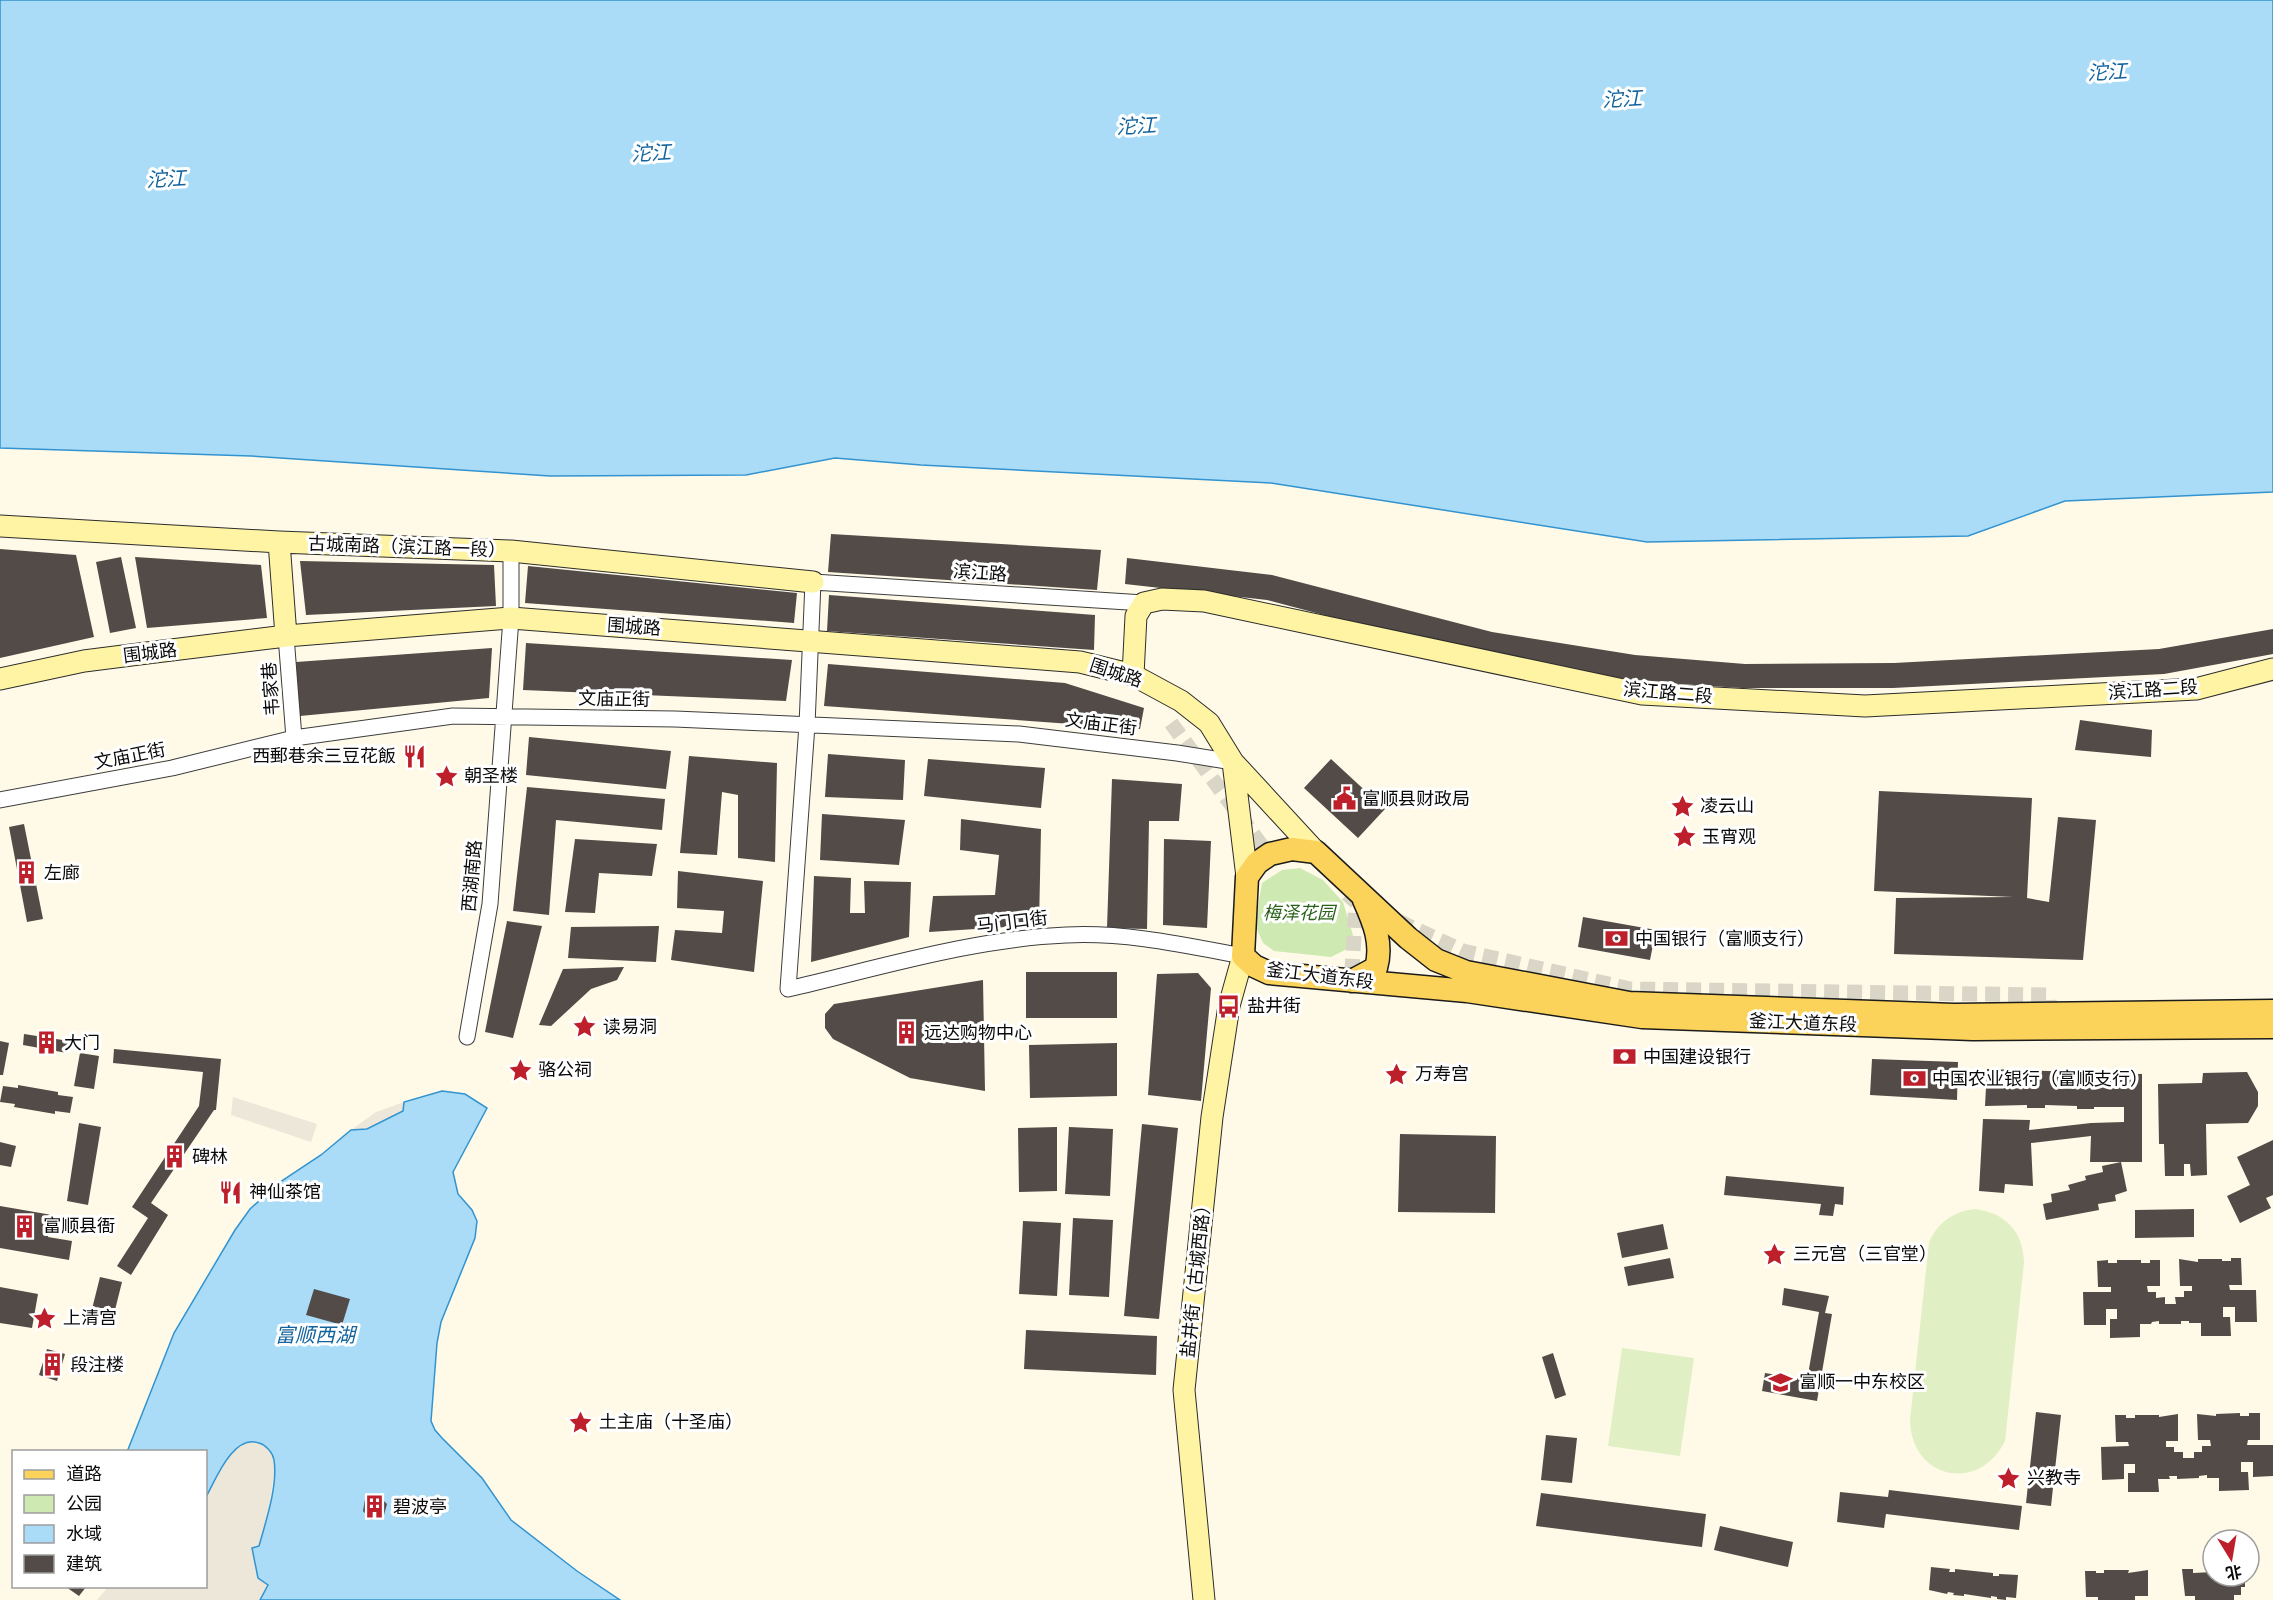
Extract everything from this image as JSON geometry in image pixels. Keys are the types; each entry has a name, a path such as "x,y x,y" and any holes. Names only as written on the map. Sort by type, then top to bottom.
{"main road":[{"path":"1247,877 1257,863 1270,854 1292,849 1316,852"},
{"name":"釜江大道东段","path":"1316,852 1408,938 1436,960 1466,972 1629,1003 1954,1015 2273,1011"},
{"name":"釜江大道东段","path":"1247,877 1243,956 1254,966 1269,973 1467,991 1642,1017 1973,1029 2273,1028"},
{"path":"1352,981 1376,968 1380,954 1378,938 1360,892"}],"street":[{"name":"古城南路（滨江路一段）","path":"0,526 279,542 511,551 813,582"},
{"path":"279,542 286,636"},
{"name":"西湖南路","path":"467,1036 490,904 511,618 511,551"},
{"path":"807,725 813,582"},
{"name":"滨江路","path":"813,582 1144,603"},
{"name":"滨江路二段","path":"1144,603 1162,599 1204,601 1642,694 1865,706 2196,689 2273,669"},
{"path":"1133,675 1136,616 1144,603"},
{"name":"围城路","path":"0,679 84,661 286,636 511,618 1080,662 1133,675 1181,701 1209,723 1233,762"},
{"name":"韦家巷","path":"286,636 294,738"},
{"name":"文庙正街","path":"0,800 172,768 294,738 453,716 675,719 1019,734 1233,762"},
{"name":"马门口街","path":"807,725 788,989 976,945 1066,935 1147,938 1243,956"},
{"path":"1233,762 1316,852"},
{"path":"1233,762 1247,877"},
{"name":"盐井街（古城西路）","path":"1204,1600 1184,1390 1212,1117 1229,1006 1243,956"}],"green space":[{"name":"梅泽花园","path":"1300,868 1323,880 1343,902 1353,935 1347,949 1331,957 1274,951 1263,943 1255,925 1262,883 1282,870"},
{"path":"1974,1209 1995,1214 2011,1226 2021,1242 2024,1263 2005,1441 1993,1458 1979,1468 1964,1473 1948,1472 1934,1467 1922,1456 1913,1440 1910,1420 1929,1242 1941,1224 1952,1216"},
{"path":"1622,1348 1694,1358 1680,1456 1608,1446"}],"shaded area":[{"path":"233,1097 317,1124 311,1142 231,1115"},
{"path":"404,1102 403,1111 367,1129 351,1130 376,1112"},
{"path":"247,1442 259,1443 269,1449 274,1458 268,1515 259,1546 268,1585 260,1600 97,1600 107,1588 207,1588 207,1495 231,1453 238,1446"}],"water":[{"name":"沱江","path":"0,0 2273,0 2273,492 2065,501 1968,536 1647,542 1271,483 921,465 835,458 746,475 550,476 251,456 0,448"},
{"name":"富顺西湖","path":"442,1091 465,1094 487,1108 453,1172 458,1194 472,1210 477,1221 475,1238 441,1322 437,1343 431,1421 442,1438 482,1478 511,1520 577,1571 620,1600 260,1600 268,1585 258,1578 252,1548 259,1546 273,1492 275,1470 274,1460 269,1450 259,1443 250,1442 241,1445 226,1460 207,1495 207,1450 128,1450 174,1333 235,1230 250,1209 280,1182 321,1155 351,1130 367,1129 403,1111 404,1102"}],"building":[{"path":"831,534 1101,550 1097,590 828,572"},
{"path":"0,549 76,555 94,637 0,658"},
{"path":"121,557 136,628 110,633 96,562"},
{"path":"135,557 261,565 267,618 147,628"},
{"path":"1127,558 1272,575 1492,632 1635,655 1745,664 1894,663 2159,649 2273,629 2273,654 2164,674 1893,688 1742,688 1631,681 1482,657 1267,600 1125,584"},
{"path":"300,561 494,565 496,606 306,615"},
{"path":"528,566 797,593 794,623 525,603"},
{"path":"829,595 1095,615 1094,650 827,631"},
{"path":"526,643 792,660 786,701 523,690"},
{"path":"492,648 489,698 300,716 296,662"},
{"path":"828,664 1065,683 1144,708 1140,729 824,706"},
{"path":"2080,720 2152,730 2151,757 2075,750"},
{"path":"529,737 671,751 666,789 526,775"},
{"path":"828,754 905,760 903,800 825,797"},
{"path":"689,756 777,763 775,862 738,858 738,795 722,792 717,855 680,853"},
{"path":"928,759 1045,768 1041,808 924,796"},
{"name":"富顺县财政局","path":"1331,759 1385,809 1358,838 1304,788"},
{"path":"1112,779 1182,784 1179,821 1149,821 1147,929 1107,928"},
{"path":"527,787 665,799 662,830 556,820 549,915 513,911"},
{"path":"1879,791 2032,798 2027,898 2049,902 2058,817 2096,820 2083,960 1894,954 1896,898 2013,897 1874,891"},
{"path":"822,814 905,820 899,865 820,860"},
{"path":"961,819 1041,829 1039,925 929,932 933,896 995,895 999,855 960,850"},
{"name":"左廊","path":"24,824 43,919 27,922 9,827"},
{"path":"575,839 657,844 652,876 599,873 595,913 565,912"},
{"path":"1164,839 1211,841 1207,928 1163,925"},
{"path":"678,871 763,881 754,972 671,960 675,930 722,933 724,911 677,908"},
{"path":"814,876 851,878 850,913 865,913 864,881 911,882 909,937 811,962"},
{"name":"中国银行（富顺支行）","path":"1583,917 1656,930 1650,960 1578,947"},
{"path":"507,921 542,926 513,1038 485,1032"},
{"path":"659,926 656,962 568,958 571,927"},
{"path":"624,967 617,980 591,989 551,1026 539,1025 563,969"},
{"path":"1026,972 1117,972 1117,1018 1026,1018"},
{"path":"1198,973 1211,988 1201,1101 1148,1095 1157,974"},
{"name":"远达购物中心","path":"983,980 985,1091 910,1078 833,1039 825,1028 825,1014 834,1004"},
{"name":"大门","path":"24,1034 69,1041 67,1053 23,1045"},
{"path":"0,1041 9,1043 3,1075 0,1075"},
{"path":"1117,1043 1117,1096 1030,1098 1029,1045"},
{"name":"碑林","path":"114,1049 221,1059 216,1110 151,1203 168,1215 131,1275 117,1266 148,1218 132,1207 199,1106 203,1072 113,1063"},
{"path":"80,1053 99,1056 94,1089 74,1086"},
{"name":"中国农业银行（富顺支行）","path":"1872,1059 1958,1062 1957,1100 1870,1095"},
{"path":"1987,1069 2142,1074 2142,1162 2090,1162 2091,1136 2031,1143 2033,1186 2005,1184 2004,1193 1979,1191 1983,1119 2030,1120 2029,1130 2124,1122 2124,1107 2077,1109 2077,1106 2045,1105 2045,1108 2027,1108 2027,1105 1985,1106"},
{"path":"2247,1072 2258,1092 2258,1106 2248,1123 2206,1124 2207,1175 2191,1176 2190,1164 2184,1164 2184,1176 2165,1176 2164,1144 2159,1144 2158,1084 2202,1083 2203,1073"},
{"path":"18,1085 73,1097 70,1113 55,1111 55,1114 14,1107 15,1104 0,1102 3,1086 18,1088"},
{"path":"79,1123 101,1127 88,1205 67,1201"},
{"path":"1142,1124 1178,1128 1159,1319 1124,1316"},
{"path":"1057,1127 1057,1191 1019,1192 1018,1128"},
{"path":"1069,1127 1113,1129 1110,1196 1065,1194"},
{"path":"1400,1134 1496,1136 1495,1213 1398,1212"},
{"path":"2273,1140 2273,1195 2266,1198 2271,1208 2240,1223 2227,1196 2250,1185 2237,1157"},
{"path":"0,1142 16,1146 11,1167 0,1165"},
{"path":"2121,1162 2127,1191 2115,1195 2116,1201 2098,1204 2099,1210 2046,1220 2043,1204 2052,1202 2051,1194 2070,1190 2068,1185 2086,1180 2085,1176 2103,1172 2102,1166"},
{"path":"1726,1176 1844,1187 1843,1205 1835,1204 1833,1216 1819,1215 1821,1204 1724,1195"},
{"name":"富顺县衙","path":"0,1206 52,1215 48,1237 72,1241 69,1260 0,1248"},
{"path":"2194,1209 2194,1237 2135,1238 2135,1210"},
{"path":"1073,1218 1113,1220 1109,1297 1069,1295"},
{"path":"1023,1221 1061,1223 1057,1296 1019,1294"},
{"path":"1663,1224 1668,1249 1622,1258 1617,1233"},
{"path":"1670,1258 1674,1278 1628,1286 1624,1267"},
{"path":"2231,1258 2241,1258 2242,1285 2229,1285 2230,1290 2256,1290 2257,1322 2235,1322 2235,1307 2223,1307 2223,1317 2230,1317 2231,1336 2201,1336 2201,1323 2181,1321 2181,1324 2159,1324 2159,1321 2140,1324 2140,1337 2110,1338 2110,1319 2117,1319 2117,1309 2106,1309 2106,1325 2084,1325 2083,1292 2111,1292 2111,1287 2098,1287 2097,1261 2108,1260 2108,1263 2117,1263 2117,1260 2141,1260 2141,1263 2150,1263 2150,1260 2160,1260 2160,1286 2147,1286 2148,1292 2156,1292 2156,1298 2165,1297 2165,1304 2176,1304 2175,1297 2184,1297 2184,1291 2192,1291 2192,1286 2180,1286 2179,1259 2198,1262 2198,1259 2231,1261"},
{"path":"100,1277 122,1282 114,1314 92,1309"},
{"path":"0,1287 38,1294 32,1328 0,1323"},
{"path":"1784,1288 1829,1296 1825,1313 1832,1314 1817,1401 1762,1391 1765,1373 1807,1380 1819,1312 1782,1305"},
{"path":"314,1289 350,1299 342,1325 306,1315"},
{"path":"1026,1330 1157,1336 1156,1375 1024,1369"},
{"name":"段注楼","path":"47,1349 65,1354 57,1381 39,1375"},
{"path":"1553,1353 1566,1395 1555,1399 1542,1357"},
{"path":"2036,1412 2061,1415 2051,1506 2026,1503"},
{"path":"2240,1413 2240,1416 2249,1416 2249,1413 2260,1413 2260,1440 2248,1440 2247,1445 2273,1445 2273,1476 2253,1477 2253,1462 2241,1462 2241,1472 2248,1472 2249,1490 2219,1491 2219,1478 2207,1478 2207,1475 2199,1476 2199,1478 2177,1479 2177,1476 2169,1476 2170,1479 2158,1479 2159,1492 2128,1492 2128,1473 2135,1473 2135,1464 2124,1464 2124,1479 2102,1480 2101,1447 2129,1446 2128,1442 2116,1442 2115,1415 2135,1418 2135,1415 2159,1415 2159,1417 2178,1414 2178,1441 2166,1441 2166,1447 2174,1447 2174,1452 2183,1452 2183,1458 2194,1458 2194,1452 2202,1452 2202,1446 2211,1446 2210,1440 2198,1440 2197,1414 2216,1416 2216,1414"},
{"path":"1546,1435 1577,1438 1572,1483 1541,1480"},
{"path":"1889,1490 2022,1506 2019,1530 1886,1514 1884,1528 1837,1522 1840,1492 1888,1497"},
{"path":"1541,1493 1706,1514 1702,1547 1536,1526"},
{"name":"碧波亭","path":"378,1495 387,1504 384,1515 371,1520 363,1511 365,1499"},
{"path":"1720,1526 1793,1542 1788,1567 1714,1550"},
{"path":"1931,1567 1950,1569 1949,1572 1955,1572 1955,1569 1993,1573 1993,1576 2018,1575 2016,1598 2006,1597 2006,1600 1991,1596 1991,1598 1964,1594 1964,1596 1953,1595 1954,1593 1948,1592 1947,1594 1929,1590"},
{"path":"2182,1569 2193,1569 2193,1573 2201,1573 2201,1588 2241,1588 2241,1595 2234,1595 2234,1600 2195,1600 2195,1596 2185,1596"},
{"path":"2104,1570 2129,1570 2128,1573 2148,1570 2148,1596 2135,1596 2135,1600 2098,1600 2098,1597 2086,1597 2085,1571 2104,1573"},
{"path":"67,1588 85,1588 79,1596"}],"tunnel":[{"path":"1171,723 1273,861"},
{"path":"1347,894 1356,902 1352,970"},
{"path":"1398,921 1463,951 1630,989 2049,995 2050,1023"}],"place":[{"name":"西郵巷余三豆花飯","path":"414,756"},
{"name":"朝圣楼","path":"446,776"},
{"name":"富顺县财政局","path":"1344,799"},
{"name":"凌云山","path":"1682,806"},
{"name":"玉宵观","path":"1684,837"},
{"name":"左廊","path":"26,873"},
{"name":"中国银行（富顺支行）","path":"1617,939"},
{"name":"盐井街","path":"1229,1006"},
{"name":"读易洞","path":"585,1027"},
{"name":"远达购物中心","path":"906,1033"},
{"name":"大门","path":"46,1043"},
{"name":"中国建设银行","path":"1625,1057"},
{"name":"骆公祠","path":"520,1070"},
{"name":"万寿宫","path":"1397,1074"},
{"name":"中国农业银行（富顺支行）","path":"1914,1079"},
{"name":"碑林","path":"174,1157"},
{"name":"神仙茶馆","path":"231,1192"},
{"name":"富顺县衙","path":"25,1226"},
{"name":"三元宫（三官堂）","path":"1775,1254"},
{"name":"上清宫","path":"45,1318"},
{"name":"段注楼","path":"52,1365"},
{"name":"富顺一中东校区","path":"1781,1382"},
{"name":"土主庙（十圣庙）","path":"581,1422"},
{"name":"兴教寺","path":"2009,1478"},
{"name":"碧波亭","path":"375,1507"}]}
